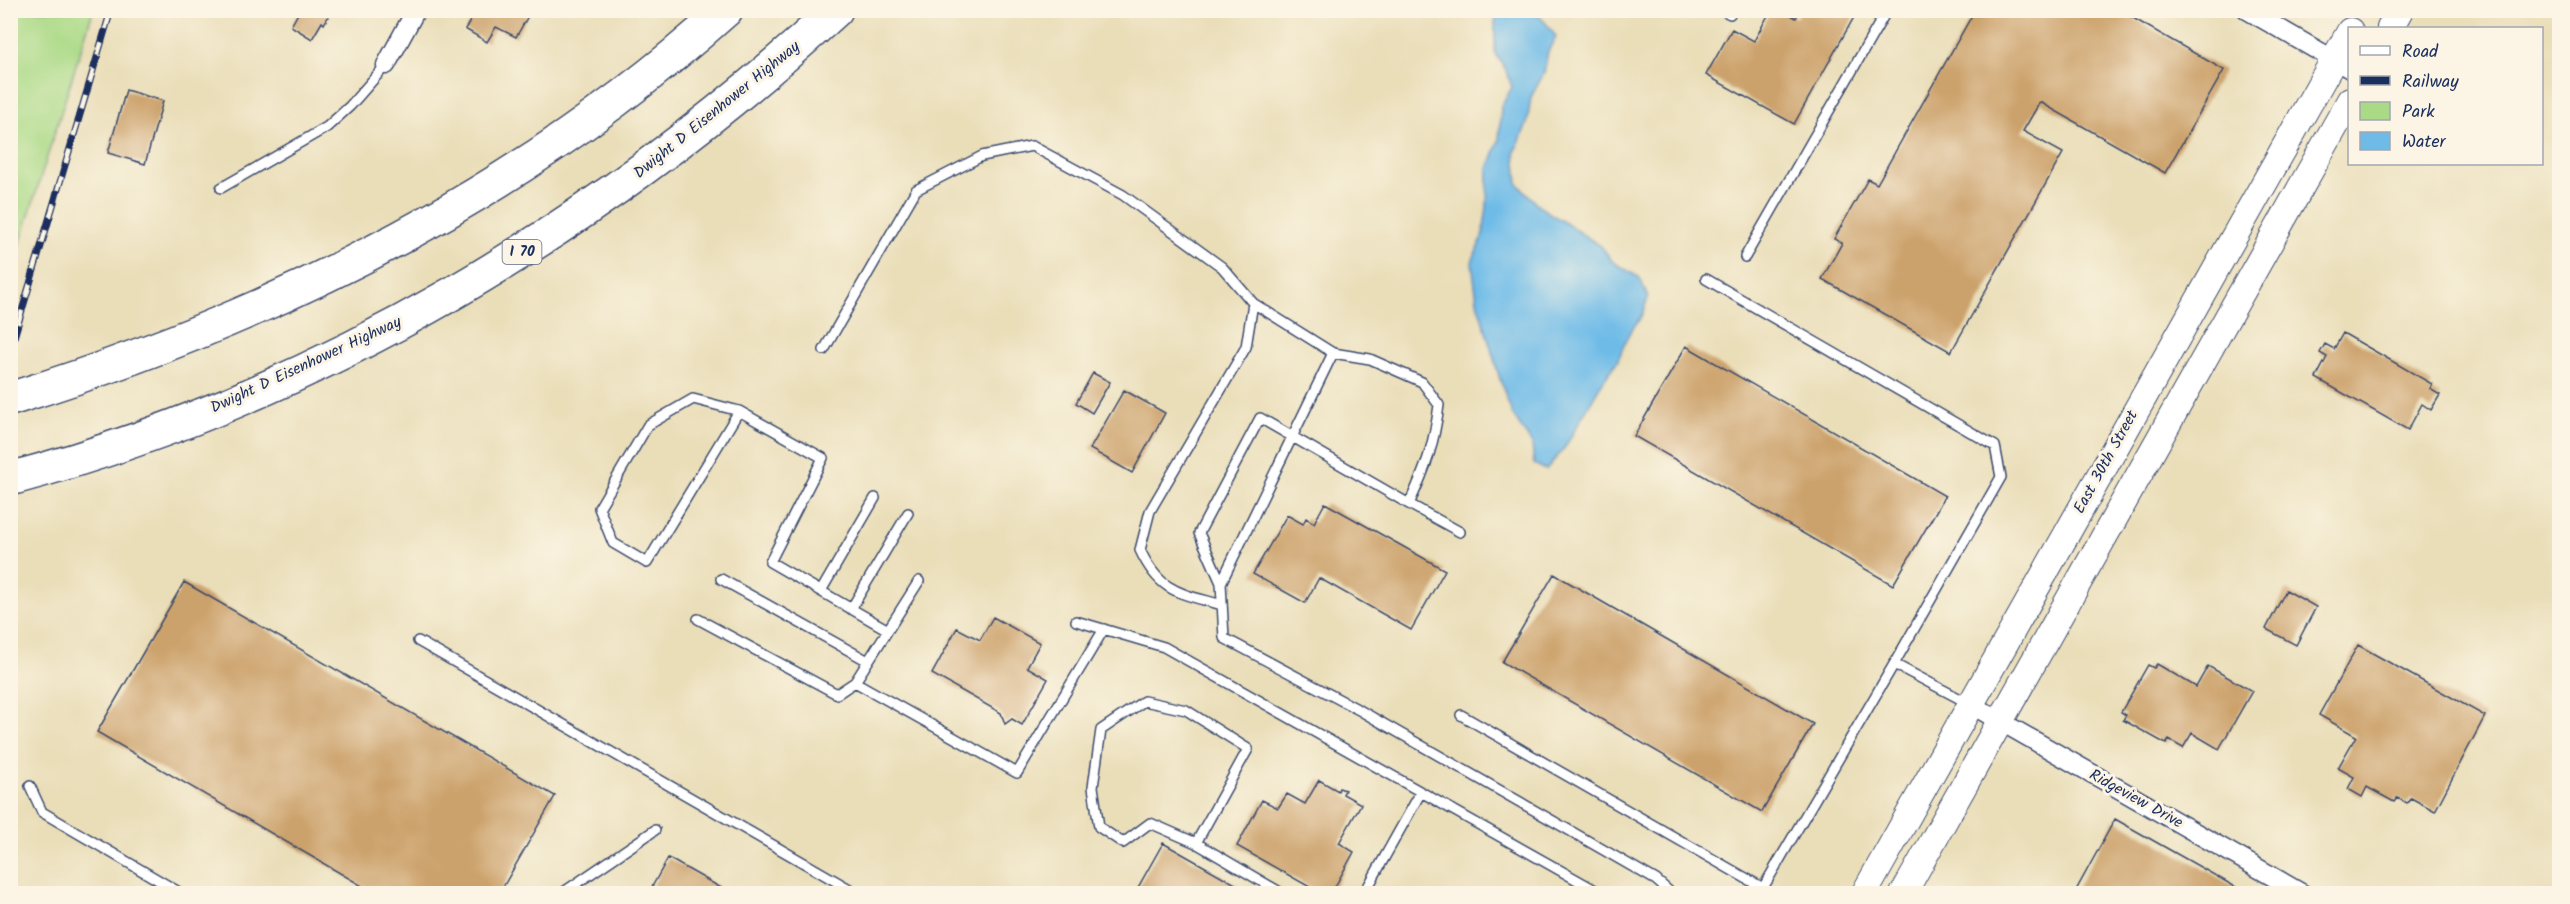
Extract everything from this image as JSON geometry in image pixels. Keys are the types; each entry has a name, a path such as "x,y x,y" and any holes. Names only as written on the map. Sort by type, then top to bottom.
{"highway":[{"path":"10,399 135,358 267,304 356,261 462,203 513,171 605,108 690,43 726,10"},
{"name":"Dwight D Eisenhower Highway","path":"10,478 97,452 212,410 325,361 432,305 512,258 599,201 700,127 836,10"}],"main road":[{"name":"East 30th Street","path":"2352,27 2361,10"},
{"path":"2391,27 2400,10"},
{"name":"East 30th Street","path":"1864,894 1970,704 2341,64 2348,38"},
{"path":"1903,894 2348,102"}],"street":[{"path":"386,65 416,10"},
{"path":"2247,10 2341,64"},
{"name":"Ridgeview Drive","path":"1970,704 2303,894"}],"lane":[{"path":"1722,10 1730,14 1732,10"},
{"path":"1745,257 1887,10"},
{"path":"221,188 296,147 327,127 350,106 386,65"},
{"path":"824,350 916,190 982,156 1032,146 1123,195 1222,267 1253,303 1333,353 1370,359 1422,382 1439,405 1427,467 1409,504"},
{"path":"1461,715 1763,888 2001,477 1995,446 1706,279"},
{"path":"1222,605 1175,592 1150,571 1140,550 1150,511 1246,347 1253,303"},
{"path":"1221,583 1333,353"},
{"path":"740,411 647,563 613,543 599,508 648,425 693,399 740,411 823,458 770,562 888,630"},
{"path":"1460,532 1260,418 1199,532 1221,583 1224,638 1360,711 1656,880 1672,894"},
{"path":"821,591 875,498"},
{"path":"851,609 908,513"},
{"path":"720,579 868,662"},
{"path":"698,619 837,694 855,682 919,581"},
{"path":"1076,621 1164,647 1602,894"},
{"path":"855,682 1017,773 1104,629"},
{"path":"418,641 858,894"},
{"path":"1894,663 1970,704"},
{"path":"1196,843 1248,749 1186,710 1143,700 1101,730 1093,788 1099,827 1123,843 1150,823 1196,843 1283,894"},
{"path":"30,786 42,812 182,894"},
{"path":"1364,894 1421,792"},
{"path":"561,894 655,830"}],"green space":[{"path":"10,11 93,11 11,272"}],"water":[{"path":"1497,11 1532,12 1543,20 1556,37 1548,51 1544,73 1531,97 1527,124 1515,152 1518,184 1540,207 1601,246 1613,262 1640,278 1648,298 1641,317 1628,335 1618,360 1600,386 1565,447 1546,470 1534,464 1532,444 1512,414 1477,301 1472,262 1483,235 1487,207 1488,169 1499,140 1501,107 1512,87 1505,68 1495,53"}],"building":[{"path":"300,10 332,10 312,39 291,26"},
{"path":"466,10 518,10 528,16 516,37 496,27 487,42 465,29 474,15"},
{"path":"1771,10 1783,10 1796,18 1800,10 1858,10 1794,124 1706,75 1732,29 1754,41"},
{"path":"1975,10 2119,10 2224,70 2165,173 2040,102 2023,131 2063,153 1951,352 1822,279 1842,243 1834,239 1868,179 1877,184"},
{"path":"126,90 163,101 145,164 108,153"},
{"path":"2343,333 2432,384 2430,389 2440,395 2431,410 2422,404 2408,430 2316,378 2327,357 2320,353 2325,344 2334,349"},
{"path":"1686,346 1945,496 1893,585 1634,436"},
{"path":"1093,373 1110,382 1092,413 1076,403"},
{"path":"1124,390 1165,413 1132,473 1090,449"},
{"path":"1325,503 1445,570 1411,630 1319,578 1305,603 1253,574 1287,515 1303,524 1306,518 1314,523"},
{"path":"1554,574 1813,724 1762,812 1502,662"},
{"path":"184,582 555,796 499,894 376,894 97,732"},
{"path":"2286,590 2316,607 2296,645 2266,629"},
{"path":"993,617 1040,643 1027,667 1048,679 1022,725 1012,719 1005,724 1001,713 932,674 957,628 980,640"},
{"path":"2358,645 2485,716 2435,811 2411,798 2407,803 2397,798 2394,802 2367,787 2362,797 2348,789 2354,777 2338,768 2356,736 2319,715"},
{"path":"2157,664 2196,687 2208,666 2252,691 2219,749 2192,733 2183,748 2169,740 2166,744 2123,720 2126,715 2121,712 2148,665 2154,668"},
{"path":"1319,780 1338,791 1339,788 1345,790 1343,794 1361,804 1339,843 1354,852 1331,894 1322,894 1237,846 1262,800 1278,808 1287,794 1305,804"},
{"path":"2115,819 2248,894 2074,894"},
{"path":"1163,843 1253,894 1141,894 1136,891"},
{"path":"668,858 732,894 648,894"}],"railway":[{"path":"10,351 111,10"}]}
